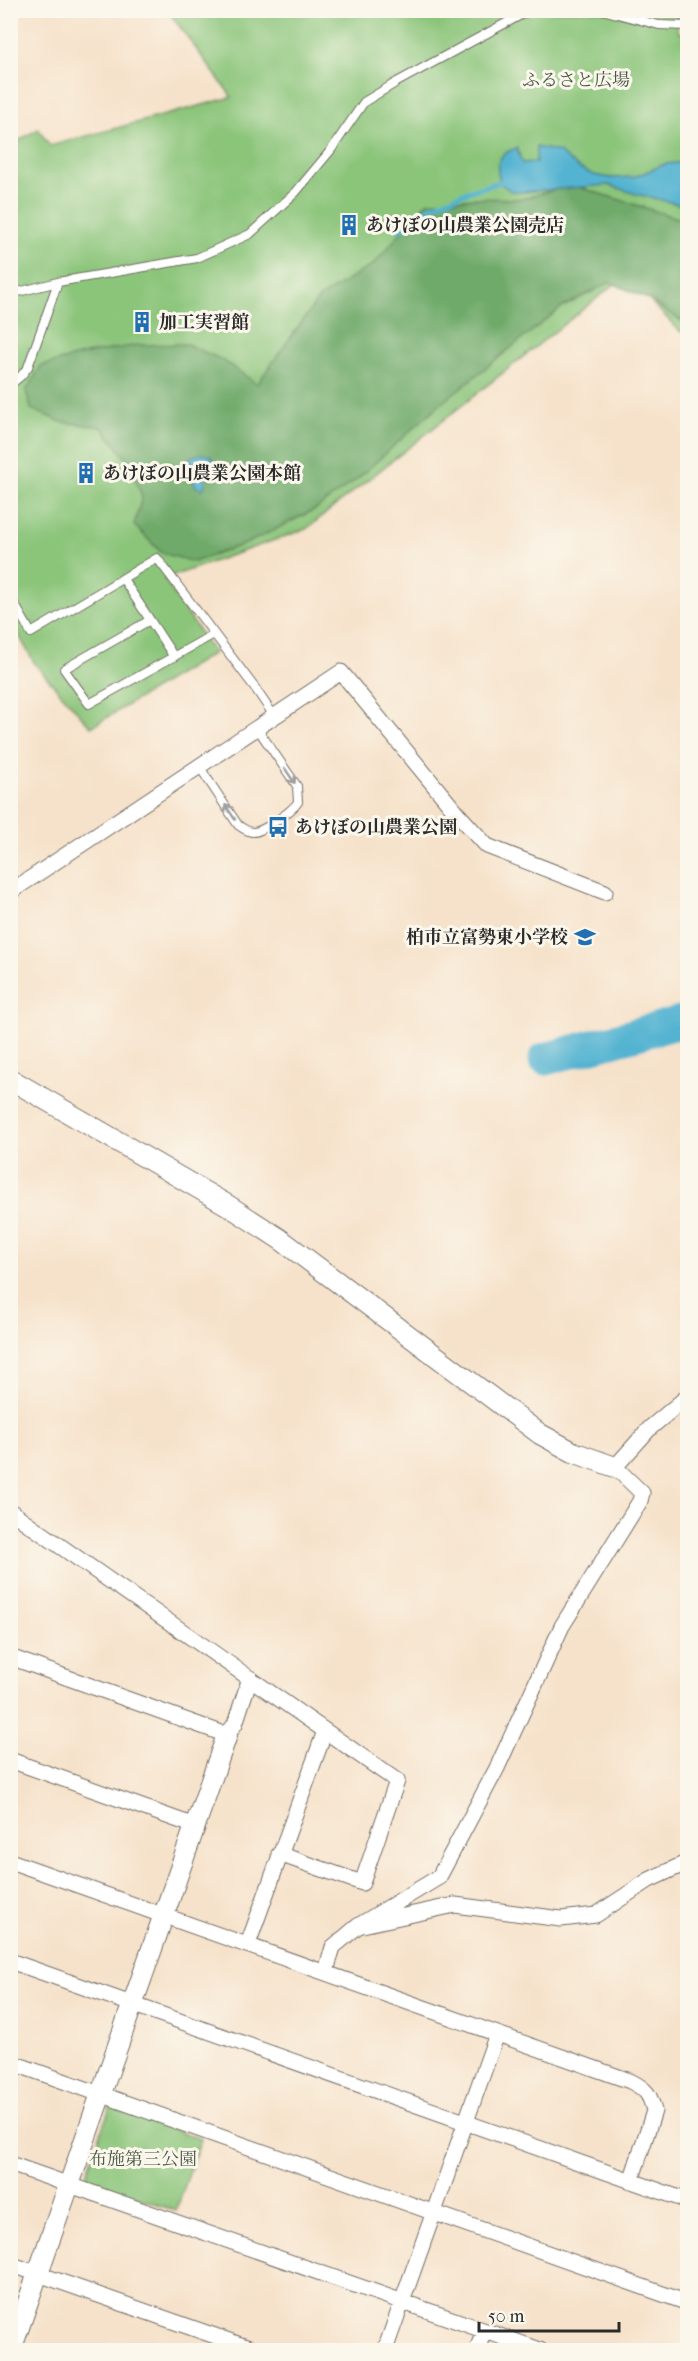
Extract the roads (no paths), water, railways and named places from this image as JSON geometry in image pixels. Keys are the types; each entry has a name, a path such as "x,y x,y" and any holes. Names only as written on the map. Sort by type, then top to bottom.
{"street":[{"path":"10,892 341,672 456,812 487,846 605,892"},
{"path":"10,1079 229,1206 280,1239 540,1434 573,1452 615,1467 642,1493 640,1501 561,1626 497,1768 450,1861 439,1877 358,1926 333,1947 326,1971"},
{"path":"615,1467 650,1428 687,1396"},
{"path":"10,1511 397,1781 362,1883 279,1854"},
{"path":"10,1657 227,1735"},
{"path":"11,2350 227,1735 236,1724 250,1678"},
{"path":"248,1944 325,1731"},
{"path":"10,1760 195,1826"},
{"path":"10,1861 326,1971 618,2076 644,2088 651,2099 654,2111 631,2181"},
{"path":"358,1926 455,1905 561,1919 596,1915 649,1880 687,1862"},
{"path":"10,1961 687,2201"},
{"path":"386,2350 497,2034"},
{"path":"10,2062 687,2303"},
{"path":"10,2164 540,2350"},
{"path":"10,2264 255,2350"},
{"path":"477,2350 484,2331"}],"lane":[{"path":"10,294 58,282 197,258 250,234 296,192 331,150 364,102 530,10"},
{"path":"602,10 659,25 687,26"},
{"path":"10,385 28,367 58,282"},
{"path":"10,596 31,633 157,558 274,716"},
{"path":"123,579 174,657"},
{"path":"150,620 64,669 89,704 214,634"},
{"path":"199,766 238,825 245,830 260,831 294,809 298,802 297,786 257,728"}],"water":[{"path":"536,147 559,152 579,168 594,175 611,178 634,177 665,164 687,162 687,206 609,185 522,192 511,191 501,184 498,166 501,157 517,148 522,163 536,162"},
{"path":"201,454 209,455 214,460 215,471 211,477 206,477 202,489 195,486 192,474 194,467 190,460 190,457"}],"waterway":[{"path":"400,230 428,208 461,194 500,182"},
{"path":"545,1059 688,1020"}],"place":[{"name":"あけぼの山農業公園売店","path":"349,225"},
{"name":"加工実習館","path":"142,322"},
{"name":"あけぼの山農業公園本館","path":"86,473"},
{"name":"あけぼの山農業公園","path":"278,827"},
{"name":"柏市立富勢東小学校","path":"585,937"}],"park label":[{"name":"ふるさと広場","path":"576,80"},
{"name":"布施第三公園","path":"143,2159"}]}
